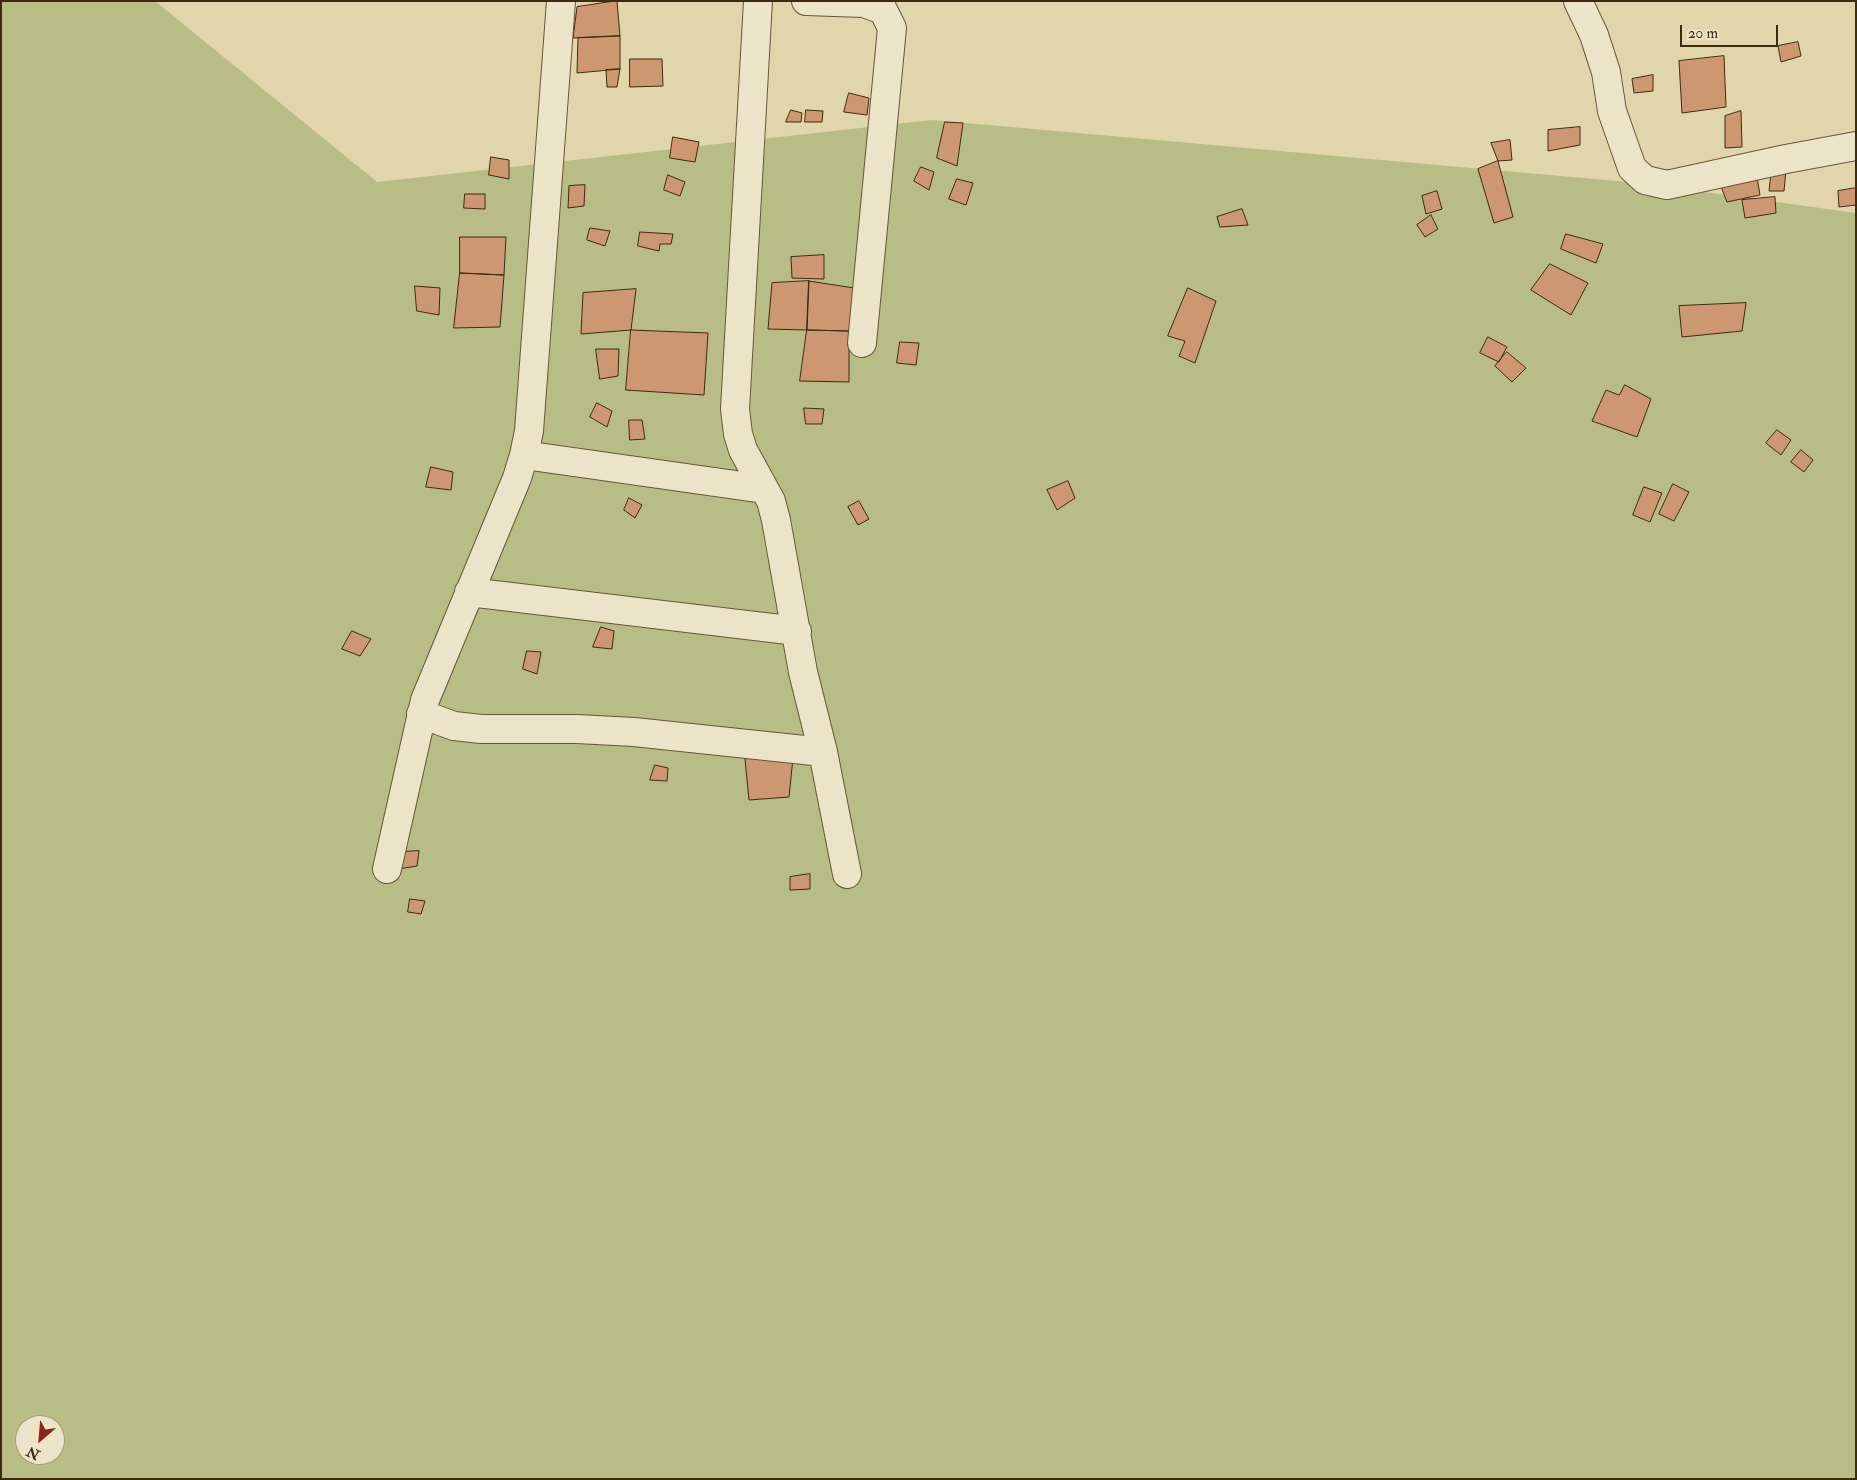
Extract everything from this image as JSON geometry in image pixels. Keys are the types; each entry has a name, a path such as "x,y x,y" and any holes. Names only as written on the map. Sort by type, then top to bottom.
{"street":[{"path":"387,868 421,714 469,592 517,478 529,431 561,1"},
{"path":"758,1 734,409 743,450 771,501 776,520 803,672 823,752 847,874"},
{"path":"806,1 864,3 883,10 892,28 862,343"},
{"path":"1578,1 1594,35 1606,72 1612,110 1632,168 1645,180 1667,185 1856,146"},
{"path":"524,455 764,488"},
{"path":"469,592 797,631"},
{"path":"421,714 454,726 482,729 577,729 634,732 823,752"}],"green space":[{"path":"1,1 155,1 377,182 932,120 1639,183 1856,213 1856,1479 1,1479"}],"building":[{"path":"617,1 620,36 573,38 577,7"},
{"path":"620,36 620,69 577,73 578,38"},
{"path":"1798,42 1801,56 1781,62 1778,46"},
{"path":"1724,56 1726,107 1682,113 1679,61"},
{"path":"630,59 662,59 663,86 630,87"},
{"path":"620,69 617,87 607,87 606,70"},
{"path":"1653,75 1653,91 1634,93 1632,79"},
{"path":"849,93 869,98 867,115 844,112"},
{"path":"791,110 802,113 801,122 786,122"},
{"path":"806,110 823,111 822,122 805,122"},
{"path":"1741,111 1742,147 1725,148 1725,116"},
{"path":"945,122 963,123 957,166 937,158"},
{"path":"1580,127 1580,145 1548,151 1548,130"},
{"path":"673,137 699,142 695,162 670,158"},
{"path":"1510,140 1512,160 1498,161 1491,143"},
{"path":"491,157 509,160 509,179 489,175"},
{"path":"1498,161 1513,217 1494,223 1478,169"},
{"path":"921,167 934,172 929,190 914,181"},
{"path":"1786,170 1784,191 1769,191 1771,173"},
{"path":"668,175 685,182 680,196 664,190"},
{"path":"1757,177 1760,195 1727,202 1720,184"},
{"path":"957,179 973,183 966,205 949,199"},
{"path":"585,185 584,206 568,208 569,186"},
{"path":"1856,188 1856,205 1839,207 1838,191"},
{"path":"1437,191 1442,209 1426,214 1422,196"},
{"path":"465,194 485,194 485,209 464,208"},
{"path":"1775,197 1776,213 1745,218 1742,200"},
{"path":"1242,209 1248,225 1220,227 1217,217"},
{"path":"1431,215 1438,229 1425,237 1417,225"},
{"path":"590,228 610,231 605,246 587,240"},
{"path":"640,232 673,234 671,244 660,244 659,251 638,246"},
{"path":"1566,234 1603,244 1596,263 1561,249"},
{"path":"460,237 506,237 504,275 460,273"},
{"path":"824,255 824,279 792,278 791,257"},
{"path":"1550,264 1588,283 1571,315 1531,290"},
{"path":"460,273 504,275 500,327 454,328"},
{"path":"809,281 807,330 768,329 772,283"},
{"path":"809,281 854,288 849,331 807,330"},
{"path":"415,286 440,288 439,315 417,311"},
{"path":"1188,288 1216,301 1195,363 1179,356 1185,341 1168,336"},
{"path":"636,289 631,330 581,334 583,293"},
{"path":"1746,303 1742,331 1682,337 1679,306"},
{"path":"631,330 708,333 704,395 626,390"},
{"path":"807,330 849,331 849,382 800,381"},
{"path":"1488,337 1507,347 1499,362 1480,353"},
{"path":"900,342 919,343 916,365 897,363"},
{"path":"596,349 619,349 618,376 600,379"},
{"path":"1507,352 1526,368 1512,382 1495,366"},
{"path":"1625,385 1651,399 1637,437 1592,421 1606,390 1619,395"},
{"path":"597,403 612,411 607,427 590,417"},
{"path":"804,408 824,409 822,424 806,424"},
{"path":"629,420 642,420 645,439 630,440"},
{"path":"1777,430 1791,440 1781,455 1766,443"},
{"path":"1801,450 1813,460 1804,472 1791,462"},
{"path":"431,467 453,472 451,490 426,487"},
{"path":"1068,481 1075,498 1057,510 1047,490"},
{"path":"1673,484 1689,492 1674,521 1659,514"},
{"path":"1644,487 1662,493 1650,522 1633,515"},
{"path":"629,498 642,505 635,518 624,510"},
{"path":"859,501 869,519 858,525 848,507"},
{"path":"601,627 614,631 612,649 593,647"},
{"path":"352,631 371,639 360,656 342,649"},
{"path":"527,651 541,652 537,674 523,669"},
{"path":"793,758 789,797 749,800 745,759"},
{"path":"655,765 668,768 667,781 650,780"},
{"path":"419,851 417,866 398,869 401,852"},
{"path":"810,874 810,889 790,890 790,877"},
{"path":"410,899 425,901 421,914 408,912"}]}
